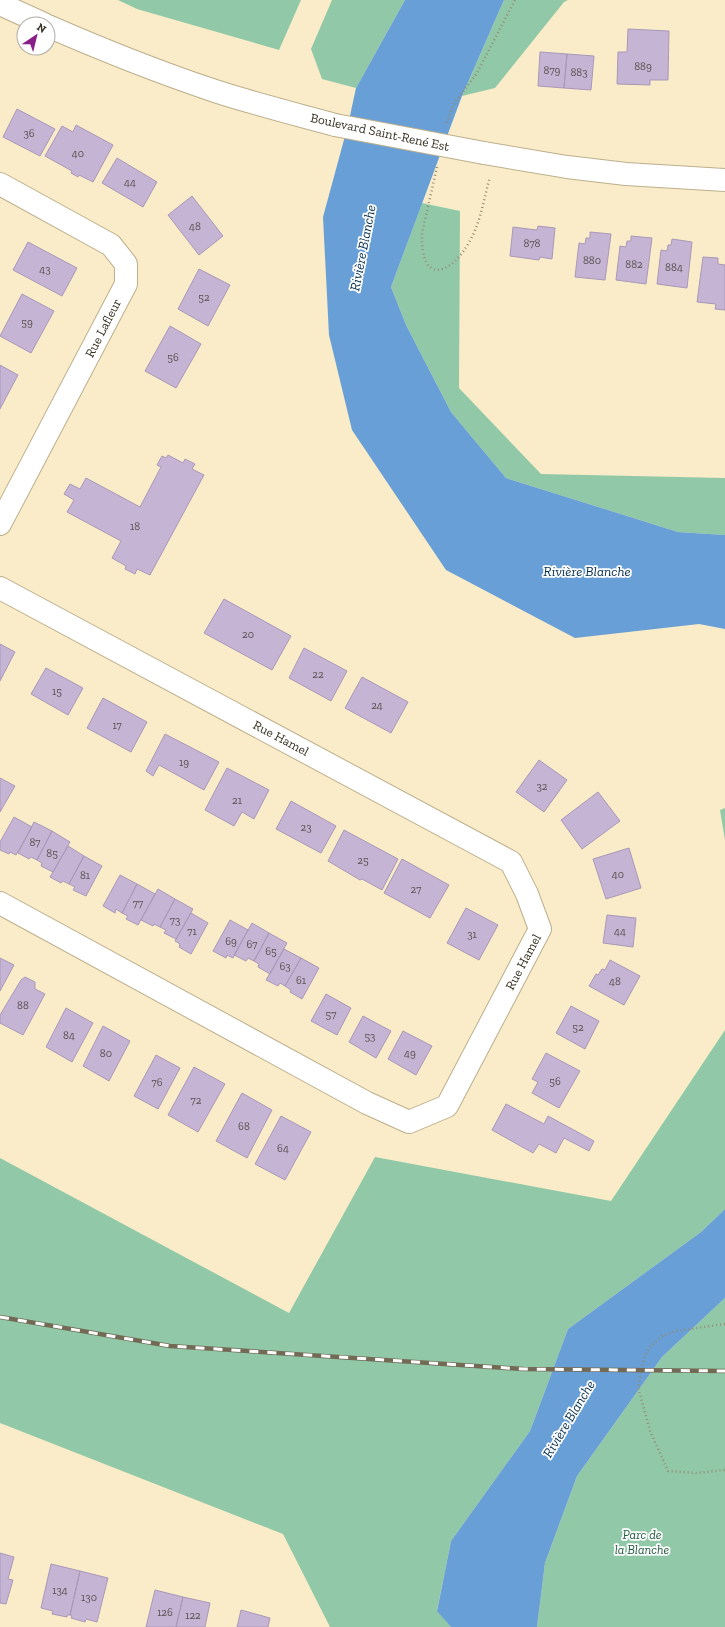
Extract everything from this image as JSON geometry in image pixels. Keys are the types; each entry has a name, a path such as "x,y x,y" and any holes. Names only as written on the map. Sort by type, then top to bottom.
{"street":[{"path":"0,4 26,16"},
{"name":"Boulevard Saint-René Est","path":"56,29 172,76 217,92 335,125 495,156 567,167 626,174 725,180"},
{"name":"Rue Lafleur","path":"0,184 111,245 126,264 126,284 0,524"},
{"name":"Rue Hamel","path":"0,588 511,862 527,894 540,930 447,1106 409,1122 367,1103 0,903"}],"path":[{"path":"725,1324 676,1331 662,1336 649,1348 644,1358 638,1387 650,1431 668,1471 696,1473 725,1470"}],"green space":[{"path":"118,0 301,0 279,50 137,9"},
{"path":"332,0 405,0 356,88 322,79 311,49"},
{"path":"504,0 568,0 564,2 495,88 462,96"},
{"path":"422,203 460,211 459,388 541,474 725,478 725,535 678,532 506,478 451,412 406,325 391,287"},
{"path":"725,808 725,840 720,810"},
{"path":"725,1030 725,1209 701,1232 568,1329 530,1431 451,1541 437,1610 451,1627 330,1627 283,1534 0,1423 0,1158 289,1313 375,1157 611,1201"},
{"name":"Parc de la Blanche","path":"725,1298 725,1627 537,1627 545,1563 577,1476 662,1357"}],"water":[{"name":"Rivière Blanche","path":"405,0 504,0 462,96 391,287 406,325 451,412 506,478 678,532 725,535 725,629 699,624 575,638 446,570 352,430 329,335 323,217 348,125 356,88"},
{"name":"Rivière Blanche","path":"725,1209 725,1298 662,1357 577,1476 545,1563 537,1627 451,1627 437,1611 451,1541 530,1431 568,1329 701,1232"}],"building":[{"path":"628,29 669,31 668,80 650,80 650,85 617,84 618,52 627,52"},
{"path":"540,52 567,54 564,88 538,86"},
{"path":"567,54 594,56 591,90 564,88"},
{"path":"17,109 55,129 40,156 3,137"},
{"path":"76,125 113,145 93,182 79,175 78,177 71,173 72,171 45,156 62,126 73,132"},
{"path":"117,158 157,182 143,207 102,183"},
{"path":"192,196 223,236 199,255 168,215"},
{"path":"538,226 555,228 552,259 540,257 539,260 510,256 513,227 537,230"},
{"path":"590,232 611,234 605,280 575,277 579,243 585,244 586,238 590,238"},
{"path":"631,236 652,238 646,284 616,280 620,246 626,247 627,241 631,241"},
{"path":"672,239 692,242 687,288 657,284 661,250 667,251 668,245 671,245"},
{"path":"28,242 77,268 62,296 13,270"},
{"path":"703,257 718,258 718,264 725,265 725,310 715,309 716,304 697,302"},
{"path":"199,269 230,285 208,326 178,309"},
{"path":"22,294 54,311 31,353 0,336"},
{"path":"170,326 201,344 176,388 145,371"},
{"path":"0,365 18,375 0,409"},
{"path":"168,455 183,463 185,459 195,464 192,469 204,475 150,575 137,569 135,574 125,569 126,566 112,558 121,541 67,512 74,500 64,494 70,484 80,489 86,478 140,507 161,467 157,465 162,456 166,458"},
{"path":"224,599 291,636 272,670 204,633"},
{"path":"0,644 15,652 0,681"},
{"path":"304,648 347,671 331,701 289,678"},
{"path":"46,668 83,688 68,715 31,694"},
{"path":"362,677 408,702 391,733 345,708"},
{"path":"103,698 147,722 131,752 87,728"},
{"path":"165,734 219,762 204,790 159,765 153,776 146,771"},
{"path":"539,760 567,780 544,812 516,792"},
{"path":"227,768 269,790 254,819 242,812 234,826 205,810"},
{"path":"0,778 15,786 0,812"},
{"path":"598,792 620,821 582,849 561,820"},
{"path":"291,801 336,826 321,853 276,829"},
{"path":"14,817 32,827 16,855 0,850 0,842"},
{"path":"34,822 52,831 37,860 31,857 29,859 18,853"},
{"path":"344,830 398,859 382,890 362,879 360,880 328,861"},
{"path":"52,831 70,842 53,872 41,866 42,863 37,860"},
{"path":"68,846 84,856 69,884 63,881 61,883 50,877"},
{"path":"629,848 641,888 606,899 593,859"},
{"path":"84,856 102,866 86,896 73,890 75,887 69,884"},
{"path":"402,859 449,885 430,918 384,893"},
{"path":"120,875 137,884 122,913 116,909 115,913 103,906"},
{"path":"137,884 155,894 138,925 126,919 128,916 122,913"},
{"path":"158,889 175,899 160,927 154,924 153,926 141,920"},
{"path":"175,899 193,909 176,939 164,933 166,930 160,927"},
{"path":"466,908 498,925 479,960 447,943"},
{"path":"191,913 208,923 191,954 179,947 180,944 175,941"},
{"path":"607,915 636,918 633,947 603,943"},
{"path":"230,920 248,930 233,958 227,955 226,958 213,951"},
{"path":"252,923 269,933 254,961 248,958 246,961 234,955"},
{"path":"269,933 287,943 270,974 258,967 259,964 254,961"},
{"path":"284,949 301,958 285,986 280,983 278,986 266,980"},
{"path":"0,958 14,965 0,991"},
{"path":"301,958 319,968 302,999 290,992 291,990 285,986"},
{"path":"610,960 640,976 624,1005 589,986 596,974 598,975 602,969 605,970"},
{"path":"25,977 35,982 35,989 45,994 23,1035 0,1023 0,1015 21,980"},
{"path":"326,994 351,1008 337,1035 311,1021"},
{"path":"571,1006 599,1021 585,1049 556,1033"},
{"path":"66,1008 93,1023 72,1062 46,1047"},
{"path":"363,1016 391,1031 376,1058 349,1042"},
{"path":"103,1026 130,1041 109,1081 83,1066"},
{"path":"403,1031 432,1046 416,1075 388,1059"},
{"path":"546,1053 580,1071 559,1108 532,1093 538,1082 532,1079"},
{"path":"156,1055 180,1068 158,1109 134,1096"},
{"path":"194,1067 225,1084 198,1132 168,1115"},
{"path":"242,1093 272,1110 247,1158 216,1141"},
{"path":"506,1104 544,1124 548,1116 594,1141 589,1151 564,1138 556,1153 539,1144 533,1153 492,1130"},
{"path":"281,1116 311,1132 285,1180 255,1164"},
{"path":"0,1553 14,1557 8,1579 13,1580 6,1604 0,1603"},
{"path":"51,1564 80,1571 70,1615 67,1615 67,1617 52,1614 53,1611 41,1608"},
{"path":"80,1571 108,1578 97,1622 86,1619 85,1622 71,1618 72,1616 70,1615"},
{"path":"155,1590 183,1597 176,1627 146,1627"},
{"path":"183,1597 210,1603 205,1627 176,1627"},
{"path":"241,1610 270,1618 268,1627 237,1627"}],"railway":[{"path":"0,1317 170,1346 523,1369 725,1371"}]}
